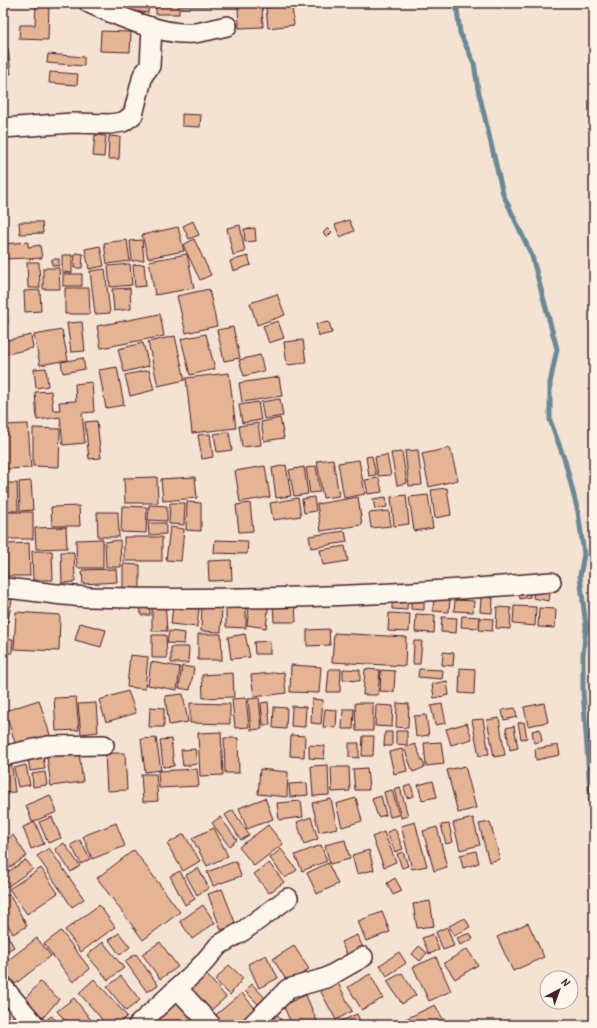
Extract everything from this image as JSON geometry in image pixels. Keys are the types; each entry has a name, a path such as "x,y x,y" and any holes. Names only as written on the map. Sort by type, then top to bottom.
{"street":[{"path":"89,3 114,14 169,31 194,33 227,26"},
{"path":"3,128 72,123 110,124 123,122 133,115 143,75 150,66 152,27"},
{"path":"3,588 90,597 200,599 364,595 445,591 551,582"},
{"path":"3,756 48,746 104,745"},
{"path":"138,1025 199,968 219,945 243,931 288,898"},
{"path":"252,1025 288,990 326,978 363,957"},
{"path":"3,987 35,1025"},
{"path":"177,988 211,1025"}],"building":[{"path":"36,3 49,3 48,40 19,39 20,25 35,25"},
{"path":"115,3 149,3 148,13 114,8"},
{"path":"156,3 179,3 179,14 156,14"},
{"path":"181,3 207,3 207,6 181,6"},
{"path":"262,5 263,27 239,28 238,6"},
{"path":"292,5 294,25 268,28 266,8"},
{"path":"101,31 131,32 130,52 100,51"},
{"path":"8,48 11,74 3,74 3,49"},
{"path":"48,54 84,57 84,66 47,63"},
{"path":"50,72 78,74 77,85 49,83"},
{"path":"182,114 201,115 200,127 182,126"},
{"path":"95,135 106,136 104,157 93,156"},
{"path":"109,136 120,137 119,159 108,159"},
{"path":"349,220 354,231 340,237 335,225"},
{"path":"193,221 199,235 189,239 183,226"},
{"path":"19,222 42,222 43,233 20,234"},
{"path":"240,225 245,252 233,255 227,228"},
{"path":"178,227 184,251 148,258 142,235"},
{"path":"255,228 256,241 245,242 244,229"},
{"path":"328,228 332,232 327,237 323,233"},
{"path":"194,239 211,275 200,280 183,245"},
{"path":"127,240 130,261 107,264 104,243"},
{"path":"142,240 144,260 132,261 130,241"},
{"path":"28,242 28,247 40,245 42,258 3,259 3,244"},
{"path":"100,246 104,266 89,269 85,249"},
{"path":"75,253 83,254 82,268 74,268"},
{"path":"187,254 194,288 155,295 149,261"},
{"path":"62,255 72,255 72,273 62,272"},
{"path":"248,256 251,265 233,271 230,261"},
{"path":"52,259 59,259 59,266 52,265"},
{"path":"27,262 39,262 40,288 28,288"},
{"path":"130,264 132,285 110,287 108,266"},
{"path":"144,264 146,286 135,287 133,265"},
{"path":"43,268 59,268 60,289 43,289"},
{"path":"105,269 110,313 95,314 90,271"},
{"path":"63,274 82,274 82,286 63,286"},
{"path":"65,288 89,288 90,314 65,314"},
{"path":"130,288 131,309 114,311 112,289"},
{"path":"209,289 217,326 186,333 177,296"},
{"path":"40,290 41,311 25,312 24,291"},
{"path":"277,294 285,315 257,325 250,303"},
{"path":"3,307 7,307 8,324 3,324"},
{"path":"160,314 164,336 101,348 97,326"},
{"path":"278,321 284,338 269,343 263,326"},
{"path":"82,322 85,351 71,352 67,323"},
{"path":"329,322 332,333 319,336 316,324"},
{"path":"233,327 240,358 224,361 217,330"},
{"path":"62,330 68,360 40,365 34,335"},
{"path":"206,334 215,369 190,375 181,339"},
{"path":"31,335 33,348 7,354 4,341"},
{"path":"175,336 185,380 158,386 148,342"},
{"path":"303,340 306,363 287,365 284,342"},
{"path":"143,343 149,366 124,372 118,349"},
{"path":"260,355 264,371 244,376 239,360"},
{"path":"83,358 85,369 63,373 61,362"},
{"path":"117,367 124,405 106,408 99,370"},
{"path":"46,368 48,386 36,388 34,369"},
{"path":"149,370 154,390 130,396 125,375"},
{"path":"229,373 236,428 192,433 186,378"},
{"path":"279,377 282,396 242,402 239,383"},
{"path":"92,382 94,412 82,413 85,443 63,445 60,417 37,420 35,392 51,391 53,410 60,410 59,402 76,401 75,384"},
{"path":"280,399 283,416 264,419 261,402"},
{"path":"258,402 261,420 242,423 239,405"},
{"path":"280,418 284,438 264,441 261,422"},
{"path":"97,421 101,458 89,459 85,422"},
{"path":"258,423 261,445 242,447 239,426"},
{"path":"28,424 31,468 5,469 3,425"},
{"path":"33,428 60,429 59,467 33,466"},
{"path":"229,432 232,450 217,452 214,434"},
{"path":"210,434 213,457 202,459 198,435"},
{"path":"450,448 458,480 429,487 422,454"},
{"path":"418,450 422,485 409,486 405,451"},
{"path":"402,452 407,483 397,485 391,453"},
{"path":"387,455 391,475 378,476 375,457"},
{"path":"372,456 376,475 369,476 366,457"},
{"path":"333,459 339,496 323,498 317,461"},
{"path":"359,460 365,494 344,498 338,463"},
{"path":"286,465 291,496 276,498 272,468"},
{"path":"265,466 270,497 240,502 235,471"},
{"path":"316,466 320,492 310,493 306,468"},
{"path":"304,467 308,494 294,496 289,470"},
{"path":"157,477 158,503 125,503 124,478"},
{"path":"195,477 197,498 163,501 161,479"},
{"path":"379,478 382,492 368,494 365,480"},
{"path":"31,481 33,510 20,511 19,482"},
{"path":"3,482 5,482 4,508 3,508"},
{"path":"6,483 17,483 18,511 7,511"},
{"path":"447,488 451,515 435,518 431,490"},
{"path":"406,495 409,524 394,526 391,497"},
{"path":"428,495 433,528 414,531 409,497"},
{"path":"314,497 316,511 304,513 302,499"},
{"path":"358,497 362,525 321,531 317,504"},
{"path":"386,497 387,507 375,509 373,499"},
{"path":"298,498 301,516 273,520 270,503"},
{"path":"187,502 201,503 201,531 186,530"},
{"path":"170,503 185,503 184,525 169,524"},
{"path":"250,503 253,531 239,532 236,505"},
{"path":"149,505 167,506 167,521 148,520"},
{"path":"79,506 80,526 52,526 51,507"},
{"path":"122,506 147,507 146,533 121,532"},
{"path":"389,511 391,526 371,528 369,513"},
{"path":"3,512 33,512 33,539 4,539"},
{"path":"97,512 118,512 119,537 98,537"},
{"path":"148,523 166,523 166,534 149,535"},
{"path":"66,527 67,548 36,549 35,528"},
{"path":"170,527 184,529 181,561 166,560"},
{"path":"345,531 347,542 311,548 309,536"},
{"path":"124,537 162,537 162,561 124,561"},
{"path":"103,539 103,568 77,568 76,540"},
{"path":"120,540 121,567 106,567 105,542"},
{"path":"215,540 248,541 247,554 214,553"},
{"path":"29,543 30,576 7,576 6,544"},
{"path":"345,546 348,561 323,565 320,550"},
{"path":"32,551 52,551 53,580 33,580"},
{"path":"61,552 74,552 75,582 62,583"},
{"path":"231,560 232,580 209,581 208,561"},
{"path":"123,564 140,565 140,589 123,589"},
{"path":"116,569 117,582 83,584 82,570"},
{"path":"534,584 551,586 549,601 533,598"},
{"path":"528,586 530,597 520,599 518,588"},
{"path":"393,589 408,590 407,610 392,609"},
{"path":"411,595 424,596 424,610 411,609"},
{"path":"434,597 450,598 449,612 433,611"},
{"path":"481,597 493,598 492,613 480,612"},
{"path":"3,598 12,600 7,625 3,625"},
{"path":"250,599 269,601 266,628 247,625"},
{"path":"165,600 167,631 152,631 152,601"},
{"path":"455,600 474,601 473,612 454,611"},
{"path":"140,601 149,601 150,615 141,615"},
{"path":"202,602 222,603 221,632 201,631"},
{"path":"226,602 246,603 246,628 226,627"},
{"path":"273,602 295,602 296,622 274,622"},
{"path":"173,606 199,609 197,627 171,624"},
{"path":"514,606 536,607 535,626 513,624"},
{"path":"497,607 511,608 510,629 496,628"},
{"path":"539,608 556,609 555,628 538,627"},
{"path":"16,612 60,615 59,651 14,649"},
{"path":"389,613 410,614 409,632 388,631"},
{"path":"416,614 435,615 434,633 415,632"},
{"path":"462,616 480,617 480,628 461,627"},
{"path":"442,617 457,618 456,633 441,632"},
{"path":"480,618 493,619 492,631 479,630"},
{"path":"80,623 106,630 101,647 75,640"},
{"path":"329,629 330,645 307,646 307,630"},
{"path":"169,631 185,633 184,644 167,643"},
{"path":"334,633 406,637 405,666 332,662"},
{"path":"198,634 221,634 222,660 198,660"},
{"path":"245,634 250,657 231,659 228,637"},
{"path":"152,635 166,635 167,658 152,658"},
{"path":"3,639 13,639 12,653 3,653"},
{"path":"270,641 270,654 255,654 254,642"},
{"path":"414,641 422,641 420,664 413,664"},
{"path":"171,647 189,647 188,663 171,663"},
{"path":"443,652 454,653 453,666 442,665"},
{"path":"130,655 148,657 145,689 127,687"},
{"path":"151,662 180,667 177,690 148,685"},
{"path":"291,665 321,667 319,693 290,692"},
{"path":"182,666 194,668 190,690 179,688"},
{"path":"460,668 475,669 474,694 459,693"},
{"path":"329,669 341,669 340,692 327,692"},
{"path":"343,669 360,670 360,681 343,680"},
{"path":"365,669 380,670 378,695 363,695"},
{"path":"419,669 443,670 442,679 418,677"},
{"path":"381,670 395,671 394,692 380,691"},
{"path":"284,672 286,693 254,697 251,675"},
{"path":"233,673 234,697 203,698 202,675"},
{"path":"447,681 449,695 434,698 432,684"},
{"path":"128,691 136,713 106,722 99,700"},
{"path":"183,694 188,722 169,725 165,696"},
{"path":"76,697 79,730 56,731 54,698"},
{"path":"246,698 249,727 235,728 232,699"},
{"path":"259,698 262,729 251,730 248,699"},
{"path":"312,699 323,700 321,724 311,723"},
{"path":"39,700 50,735 16,746 5,711"},
{"path":"268,702 270,725 263,725 261,703"},
{"path":"96,703 98,732 81,734 78,704"},
{"path":"190,703 230,704 230,724 190,723"},
{"path":"355,703 373,703 373,731 356,731"},
{"path":"397,703 409,704 408,728 396,727"},
{"path":"544,703 548,722 528,726 524,707"},
{"path":"442,704 446,723 435,725 431,706"},
{"path":"376,705 393,706 392,727 375,726"},
{"path":"292,706 306,707 305,727 291,726"},
{"path":"150,707 164,708 164,727 149,727"},
{"path":"274,707 287,708 286,729 273,728"},
{"path":"515,708 517,717 504,720 502,710"},
{"path":"325,709 337,710 336,728 323,727"},
{"path":"343,709 354,709 353,729 342,729"},
{"path":"426,715 429,735 416,737 414,716"},
{"path":"499,718 505,755 494,757 487,720"},
{"path":"483,719 489,754 479,756 472,720"},
{"path":"524,722 527,738 521,739 518,723"},
{"path":"467,723 472,739 451,745 446,729"},
{"path":"514,726 518,748 510,750 506,728"},
{"path":"540,729 542,741 534,743 532,731"},
{"path":"396,731 407,731 407,745 396,744"},
{"path":"221,732 223,775 200,776 198,733"},
{"path":"385,732 392,732 392,746 384,746"},
{"path":"291,735 305,736 304,757 290,756"},
{"path":"363,736 374,736 373,756 362,756"},
{"path":"156,738 161,770 145,772 141,739"},
{"path":"224,738 238,738 239,773 225,773"},
{"path":"171,739 174,766 163,767 160,740"},
{"path":"441,742 444,764 426,766 424,743"},
{"path":"349,743 359,743 359,758 349,757"},
{"path":"415,744 425,767 413,772 404,748"},
{"path":"309,745 325,746 324,759 309,758"},
{"path":"558,745 560,755 536,760 535,749"},
{"path":"78,746 83,782 51,786 46,750"},
{"path":"195,749 197,764 183,766 181,750"},
{"path":"402,749 407,771 394,774 389,752"},
{"path":"42,750 45,769 30,771 27,752"},
{"path":"105,753 125,753 127,790 107,791"},
{"path":"11,759 15,792 3,793 3,760"},
{"path":"26,765 30,785 18,787 14,768"},
{"path":"328,765 329,795 313,796 311,766"},
{"path":"465,766 476,808 458,813 447,770"},
{"path":"331,767 349,767 350,791 332,792"},
{"path":"367,768 369,790 355,790 353,769"},
{"path":"197,769 199,786 159,788 158,771"},
{"path":"260,769 288,772 287,797 258,794"},
{"path":"45,772 47,785 33,787 32,774"},
{"path":"141,774 156,774 158,801 143,802"},
{"path":"433,781 437,797 422,800 418,785"},
{"path":"307,783 308,795 290,797 289,784"},
{"path":"411,785 414,796 407,798 404,787"},
{"path":"400,787 408,816 401,818 394,789"},
{"path":"392,790 399,815 390,817 384,792"},
{"path":"50,795 57,812 32,822 26,805"},
{"path":"381,796 386,815 378,817 372,799"},
{"path":"265,798 273,819 247,829 239,808"},
{"path":"356,798 362,821 342,827 336,804"},
{"path":"331,799 337,828 319,832 312,803"},
{"path":"301,801 303,817 279,820 277,803"},
{"path":"233,810 249,835 241,840 225,815"},
{"path":"52,817 61,838 48,843 39,822"},
{"path":"220,817 237,840 229,846 212,823"},
{"path":"311,817 318,839 304,844 297,822"},
{"path":"473,818 480,845 460,850 453,823"},
{"path":"35,822 44,844 31,849 23,827"},
{"path":"415,822 427,866 412,869 401,826"},
{"path":"490,822 500,859 489,862 479,824"},
{"path":"116,823 125,846 92,859 83,836"},
{"path":"449,824 453,842 446,844 441,825"},
{"path":"268,825 283,844 254,866 239,847"},
{"path":"437,827 447,867 434,871 423,831"},
{"path":"214,828 228,856 207,866 192,838"},
{"path":"395,829 403,849 395,852 387,832"},
{"path":"384,832 396,862 384,867 372,837"},
{"path":"184,834 200,861 183,871 167,844"},
{"path":"13,835 27,856 3,872 3,842"},
{"path":"80,840 90,859 81,864 71,845"},
{"path":"345,840 350,859 330,864 325,845"},
{"path":"64,843 80,866 71,872 55,849"},
{"path":"321,845 327,861 302,871 295,855"},
{"path":"49,848 84,899 72,907 37,856"},
{"path":"281,849 297,870 285,878 270,858"},
{"path":"134,850 180,912 143,940 97,878"},
{"path":"369,850 374,870 357,874 352,855"},
{"path":"476,851 479,863 463,868 460,855"},
{"path":"403,852 408,866 402,868 397,854"},
{"path":"26,860 33,869 7,887 3,881 3,875"},
{"path":"236,861 241,876 213,886 207,872"},
{"path":"269,863 284,882 269,893 254,874"},
{"path":"328,863 338,884 317,894 307,873"},
{"path":"41,868 58,893 27,914 9,889"},
{"path":"198,868 209,888 197,895 186,875"},
{"path":"180,871 195,899 185,905 170,876"},
{"path":"395,878 402,891 393,895 387,883"},
{"path":"222,889 236,925 221,930 208,894"},
{"path":"9,894 27,926 13,934 3,917 3,897"},
{"path":"430,901 434,926 417,928 413,904"},
{"path":"99,905 115,927 81,952 65,930"},
{"path":"203,905 215,923 192,939 180,921"},
{"path":"382,912 390,932 366,941 358,921"},
{"path":"465,918 470,927 454,936 449,926"},
{"path":"528,923 544,957 513,971 497,937"},
{"path":"447,927 454,946 443,950 436,932"},
{"path":"3,928 14,947 3,953"},
{"path":"61,931 90,969 73,982 44,944"},
{"path":"119,933 130,947 120,955 109,940"},
{"path":"470,933 473,939 460,945 457,938"},
{"path":"433,934 439,950 429,954 422,938"},
{"path":"357,935 364,949 348,957 341,942"},
{"path":"37,938 51,956 15,984 3,969 3,964"},
{"path":"103,942 124,968 108,980 87,955"},
{"path":"160,942 178,967 160,979 142,954"},
{"path":"294,946 309,969 288,983 273,959"},
{"path":"419,946 427,953 420,961 412,954"},
{"path":"467,949 478,965 455,979 444,963"},
{"path":"399,952 406,963 387,976 380,965"},
{"path":"136,954 158,985 147,992 125,961"},
{"path":"266,955 278,978 259,988 248,964"},
{"path":"436,957 451,991 429,1001 413,967"},
{"path":"229,965 243,978 230,995 215,980"},
{"path":"402,973 416,995 402,1004 387,981"},
{"path":"206,974 226,997 207,1014 187,991"},
{"path":"370,974 383,998 362,1010 348,987"},
{"path":"121,976 140,1000 126,1011 107,987"},
{"path":"94,979 127,1016 118,1025 107,1025 79,993"},
{"path":"337,981 352,1011 336,1020 320,990"},
{"path":"40,982 59,999 42,1019 22,1002"},
{"path":"252,984 265,998 258,1004 245,991"},
{"path":"242,993 258,1012 243,1025 218,1025 212,1018"},
{"path":"180,995 204,1025 150,1025"},
{"path":"306,995 318,1024 292,1025 283,1005"},
{"path":"74,998 95,1025 69,1025 57,1011"},
{"path":"435,1005 445,1023 441,1025 393,1025"},
{"path":"274,1010 285,1025 268,1025 263,1018"},
{"path":"17,1013 27,1025 3,1025 3,1024"},
{"path":"357,1014 361,1024 332,1025"},
{"path":"51,1016 57,1021 53,1025 45,1025 43,1023"}],"waterway":[{"path":"455,3 460,33 474,63 478,89 503,194 532,256 557,349 550,383 550,420 565,461 578,512 584,554 580,576 586,627 583,655 583,690 594,849"}]}
